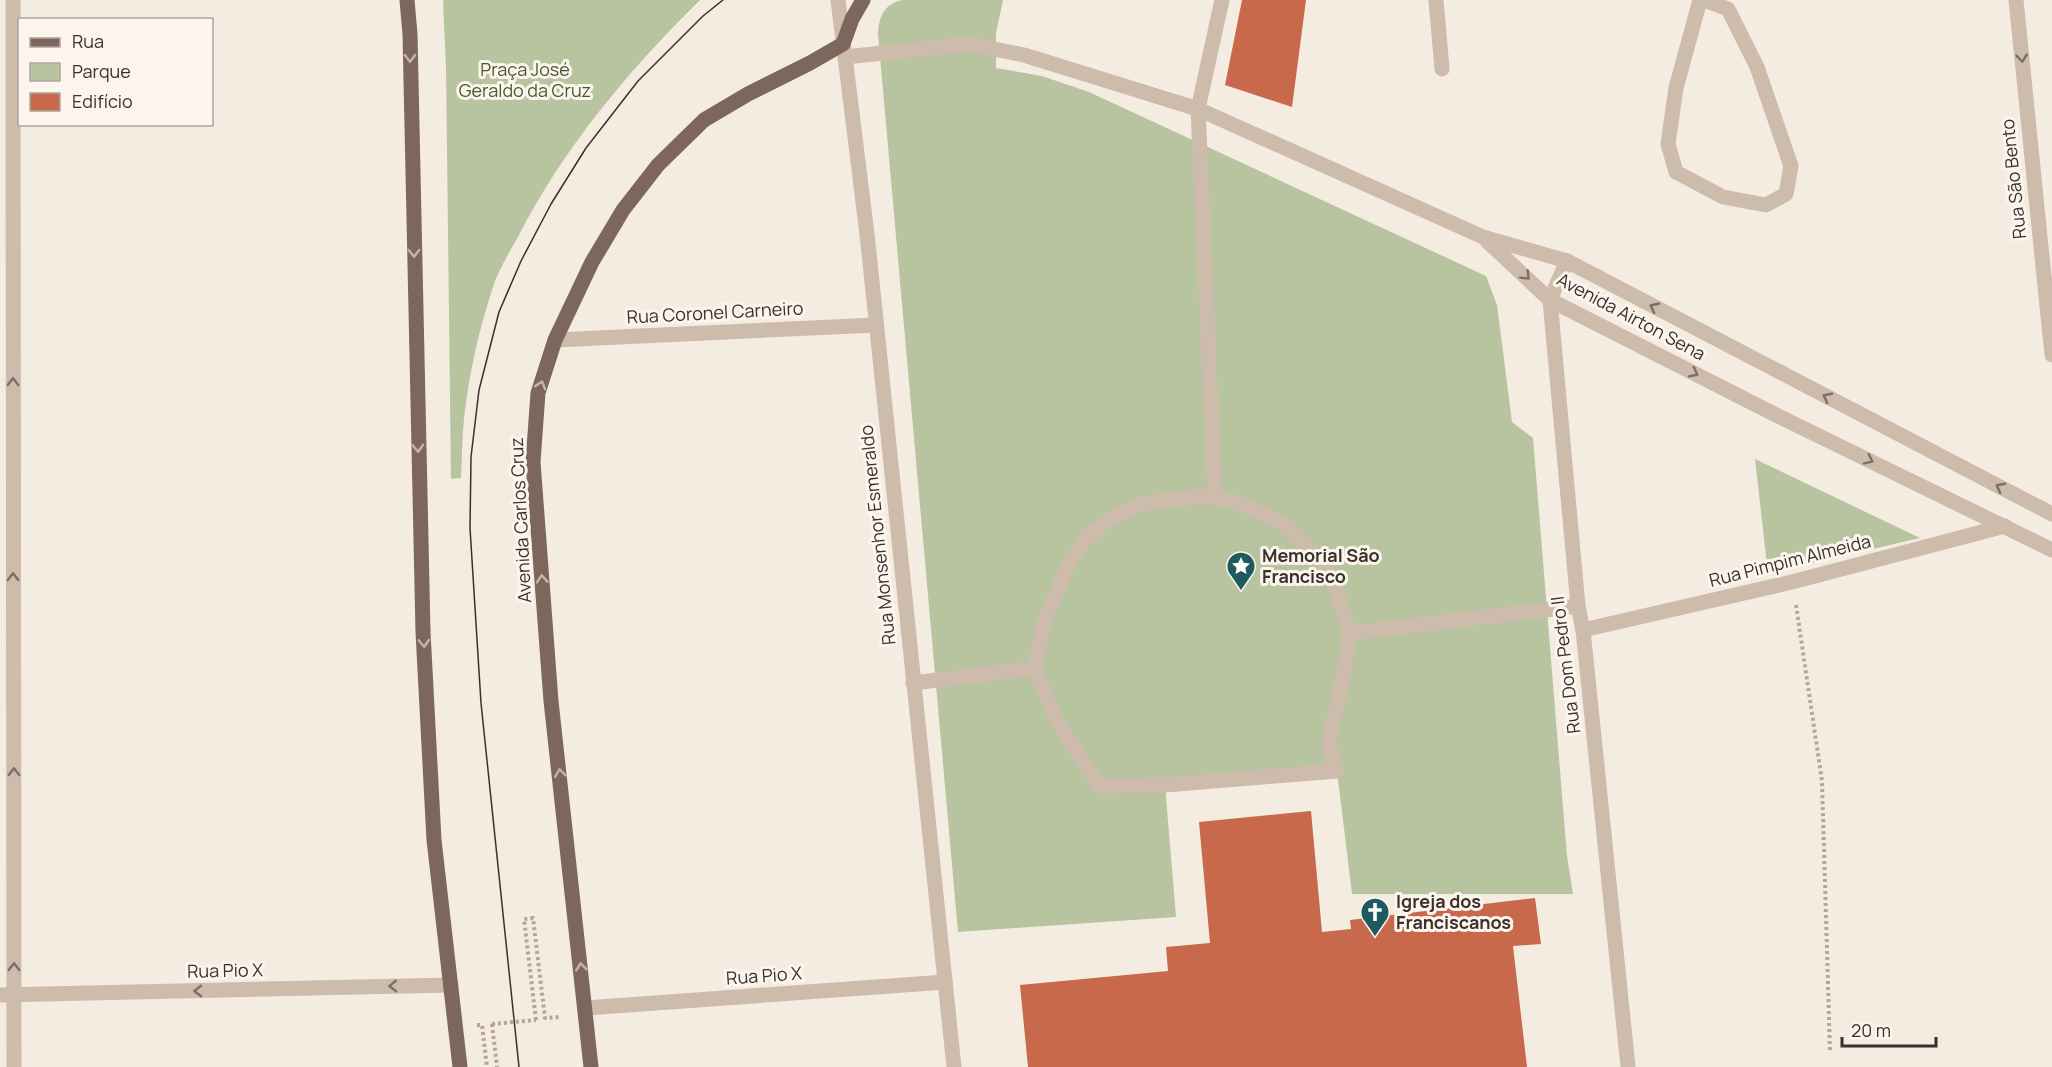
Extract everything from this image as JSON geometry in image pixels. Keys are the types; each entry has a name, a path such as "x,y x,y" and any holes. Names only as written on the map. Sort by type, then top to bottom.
{"main road":[{"path":"407,0 410,34 423,632 434,840 459,1067"},
{"path":"844,51 852,19 863,0"},
{"name":"Avenida Carlos Cruz","path":"591,1067 551,701 533,462 538,393 555,340 597,253 623,210 658,165 704,120 748,94 810,63 844,51"}],"street":[{"path":"13,0 7,995 14,1067"},
{"name":"Rua Monsenhor Esmeraldo","path":"838,0 876,325 954,1067"},
{"path":"1215,498 1198,109 1222,0"},
{"path":"1436,0 1442,69"},
{"path":"1702,0 1728,9 1758,67 1791,165 1786,194 1766,205 1723,197 1676,172 1668,144 1669,132 1676,88 1702,0"},
{"name":"Rua São Bento","path":"2016,0 2052,354"},
{"path":"844,51 969,44 1024,55 1198,109 1483,237"},
{"name":"Avenida Airton Sena","path":"1483,237 1567,261 2052,514"},
{"name":"Avenida Airton Sena","path":"1483,237 1550,300 1780,417 2052,550"},
{"name":"Rua Dom Pedro II","path":"1567,261 1550,300 1578,606 1583,630 1628,1067"},
{"name":"Rua Coronel Carneiro","path":"555,340 876,325"},
{"path":"1203,496 1215,498 1234,501 1283,523 1307,547 1332,578 1350,633 1342,683 1329,738 1330,755 1337,771 1165,785 1099,786 1055,718 1035,668 1045,618 1071,559 1087,538 1110,519 1139,504 1203,496"},
{"name":"Rua Pimpim Almeida","path":"1583,630 1792,582 2005,526"},
{"path":"1350,633 1578,606"},
{"path":"913,683 1035,668"},
{"name":"Rua Pio X","path":"586,1008 945,982"},
{"name":"Rua Pio X","path":"7,995 451,985"}],"path":[{"path":"1792,582 1822,782 1830,1052"},
{"path":"497,1067 492,1024 536,1020 524,919 533,918 545,1018"},
{"path":"482,1025 487,1067"}],"green space":[{"name":"Praça José Geraldo da Cruz","path":"443,0 700,0 623,82 577,141 536,204 503,264 495,281 472,367 464,419 461,478 451,479 446,68"},
{"path":"903,0 1003,0 996,33 996,68 1042,76 1089,92 1486,276 1497,305 1512,422 1533,438 1567,856 1573,894 1352,894 1337,771 1165,785 1176,917 958,932 878,34 881,16 891,4"},
{"path":"1755,459 1920,538 1768,573"}],"building":[{"path":"1242,0 1306,0 1292,107 1225,85"},
{"name":"Igreja dos Franciscanos","path":"1311,811 1322,932 1351,929 1350,920 1535,898 1541,944 1513,946 1527,1067 1028,1067 1020,985 1168,971 1166,947 1210,943 1199,822"}],"tram line":[{"path":"519,1067 481,703 470,528 471,457 479,390 499,312 521,261 551,204 586,148 638,81 703,16 723,0"}],"place":[{"name":"Memorial São Francisco","path":"1241,592"},
{"name":"Igreja dos Franciscanos","path":"1375,938"}]}
